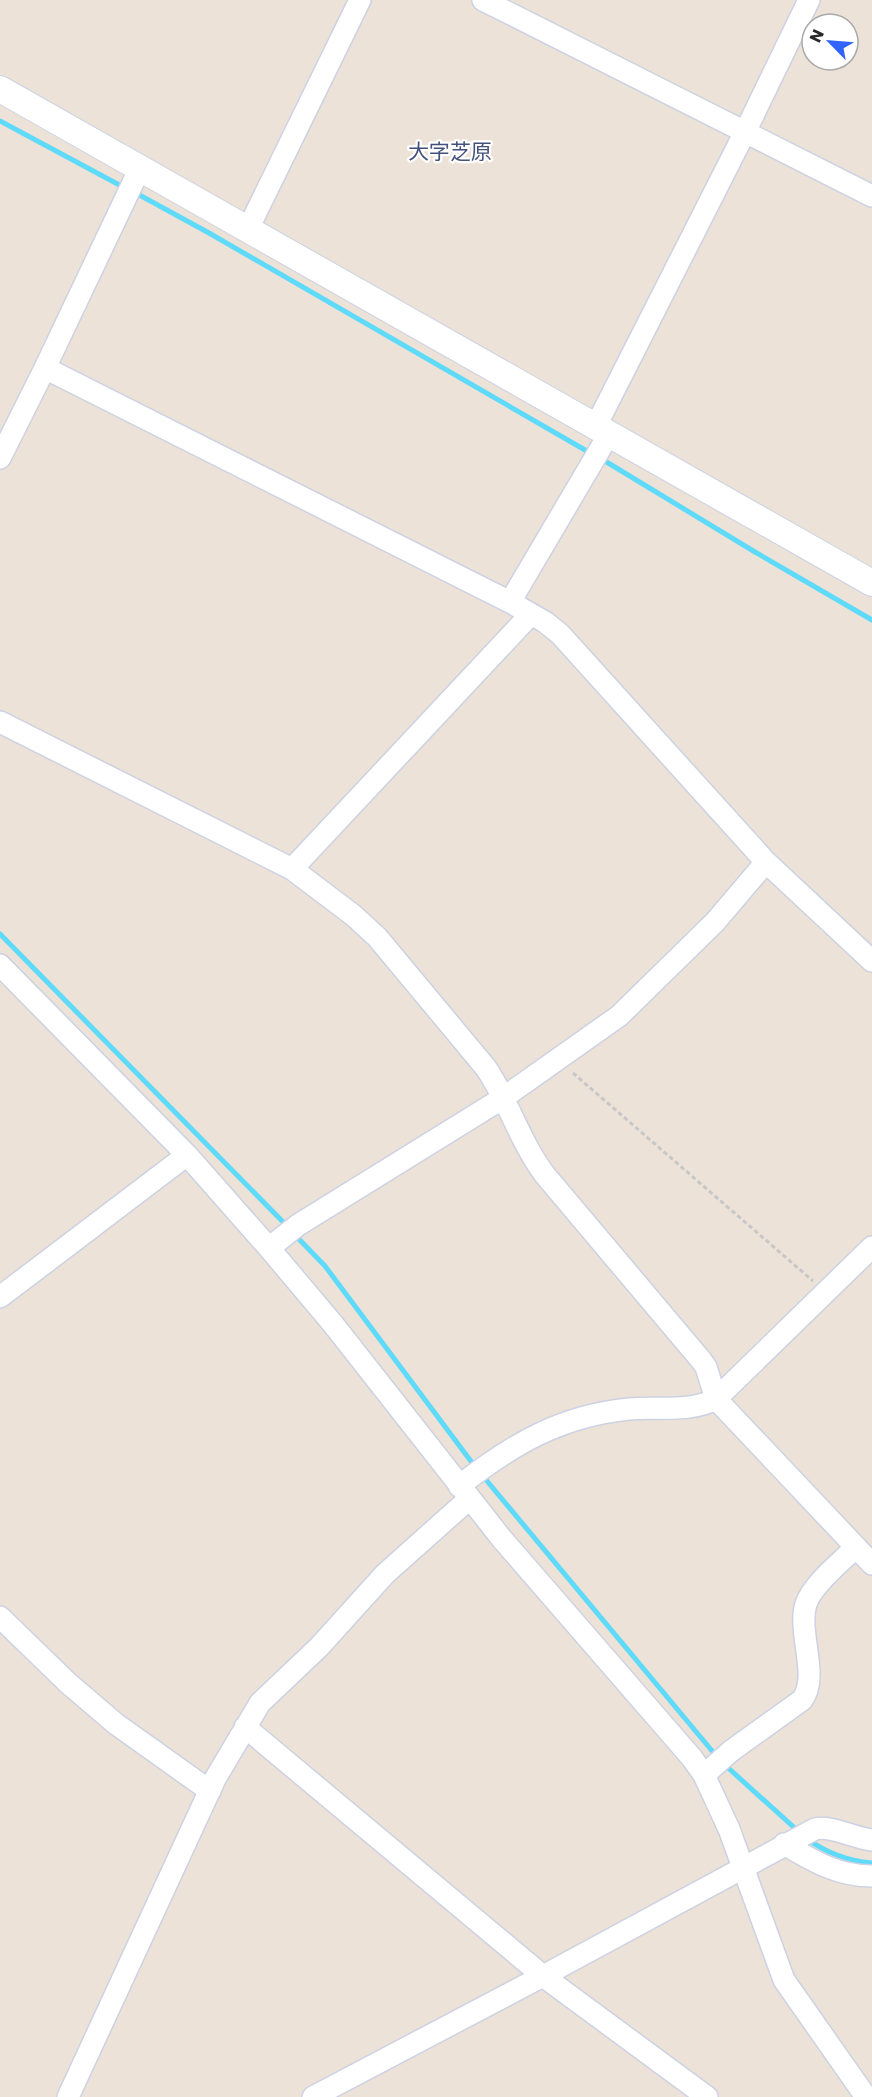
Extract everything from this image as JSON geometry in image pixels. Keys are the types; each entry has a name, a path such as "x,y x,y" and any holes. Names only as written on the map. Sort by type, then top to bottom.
{"street":[{"path":"248,229 360,0"},
{"path":"483,0 872,196"},
{"path":"510,602 597,446 603,412 809,0"},
{"path":"0,88 248,229 597,446 872,583"},
{"path":"0,458 45,369 140,168"},
{"path":"45,369 510,602 560,634 766,862 872,961"},
{"path":"292,869 531,614"},
{"path":"0,722 292,869 353,915 377,937 486,1068 524,1143 545,1175 701,1360 706,1367 716,1399 867,1557 813,1591 806,1602 804,1615 809,1678 807,1694 802,1700 731,1751 708,1772"},
{"path":"274,1244 298,1225 503,1098 619,1016 714,922 766,862"},
{"path":"0,965 274,1244 333,1324 466,1487 502,1539 692,1758 708,1772 784,1980 866,2097"},
{"path":"0,1297 187,1155"},
{"path":"68,2097 210,1791 260,1703 319,1647 490,1463 522,1441 573,1420 626,1409 693,1407 716,1399 872,1247"},
{"path":"0,1617 68,1683 116,1724 210,1791"},
{"path":"245,1727 543,1976 707,2097"},
{"path":"313,2097 815,1829 823,1827 856,1838 872,1840"},
{"path":"788,1842 823,1866 843,1873 872,1876"}],"path":[{"path":"558,1060 826,1293"}],"waterway":[{"path":"0,121 125,188"},
{"path":"134,192 592,454"},
{"path":"600,458 872,620"},
{"path":"0,934 288,1227"},
{"path":"294,1234 325,1266 476,1468"},
{"path":"482,1475 718,1758"},
{"path":"725,1765 798,1831"},
{"path":"807,1839 838,1856 872,1863"}],"district":[{"name":"大字芝原","path":"450,152"}]}
